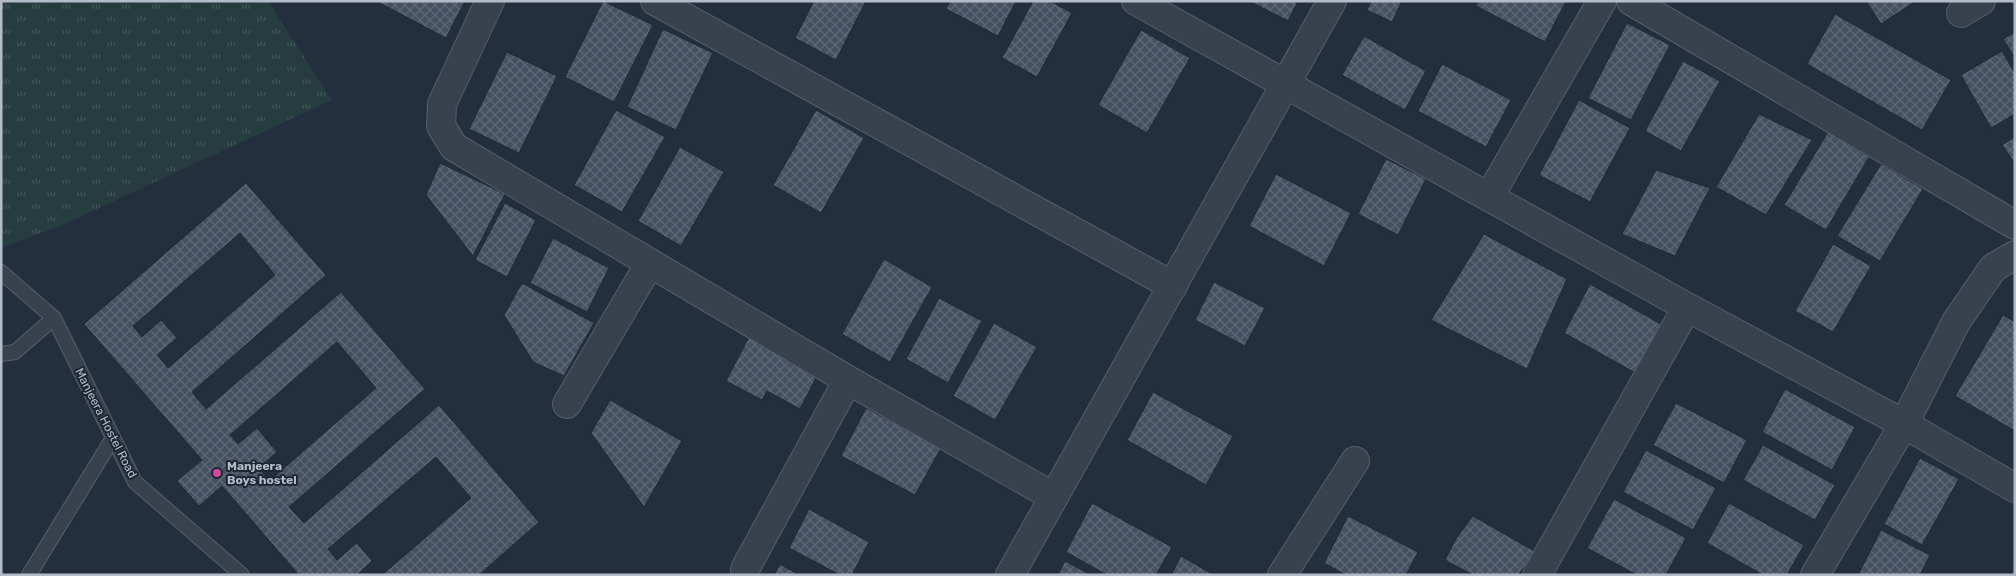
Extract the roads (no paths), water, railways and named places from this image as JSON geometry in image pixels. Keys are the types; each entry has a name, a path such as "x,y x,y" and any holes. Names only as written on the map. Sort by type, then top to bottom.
{"street":[{"path":"490,1 442,104 441,126 454,147 848,380 1054,497"},
{"path":"655,1 1173,286"},
{"path":"1136,1 1687,307 1904,424 2015,488"},
{"path":"1010,575 1332,1"},
{"path":"1489,197 1602,1"},
{"path":"1631,1 2015,225"},
{"path":"1815,575 1904,424 1956,322 1993,268 2015,255"},
{"path":"567,404 650,263"},
{"path":"1537,575 1687,307"},
{"path":"745,569 848,380"},
{"path":"1282,575 1355,461"}],"lane":[{"path":"1,272 54,318 15,352 1,354"},
{"name":"Manjeera Hostel Road","path":"54,318 135,482 242,575"},
{"path":"29,575 113,438"}],"place":[{"name":"Manjeera Boys hostel","path":"217,473"}]}
